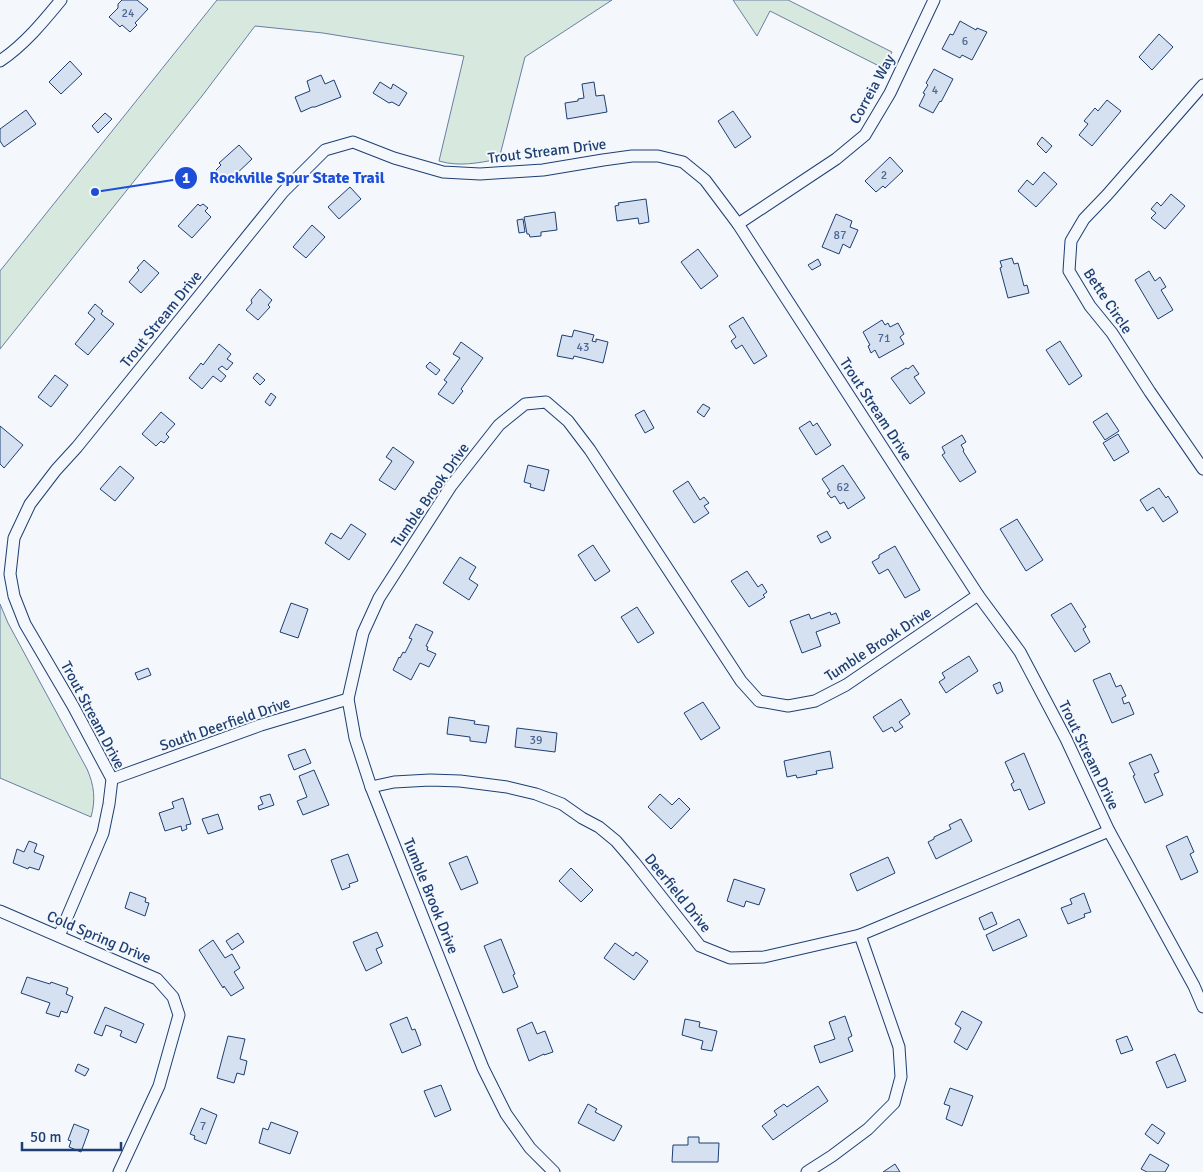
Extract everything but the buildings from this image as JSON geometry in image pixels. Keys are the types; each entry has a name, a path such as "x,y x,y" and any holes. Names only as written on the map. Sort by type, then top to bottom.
{"street":[{"path":"0,61 10,54 43,22 61,0"},
{"name":"Correia Way","path":"738,224 836,159 865,135 890,93 934,0"},
{"name":"Bette Circle","path":"1203,84 1084,219 1071,241 1069,271 1090,306 1112,333 1203,469"},
{"name":"Trout Stream Drive","path":"59,936 103,833 112,779 73,706 25,624 14,596 10,574 14,538 30,504 56,470 77,447 283,192 325,150 353,142 394,158 443,172 480,174 543,170 632,156 658,156 683,162 705,180 738,224 978,595 1020,652 1066,739 1109,831 1203,1007"},
{"name":"Tumble Brook Drive","path":"554,1172 530,1148 506,1114 484,1068 371,787 355,738 348,699 363,633 380,598 451,486 499,425 525,404 546,402 568,421 590,450 741,681 759,701 788,706 815,700 846,685 978,595"},
{"name":"South Deerfield Drive","path":"112,779 261,725 348,699"},
{"name":"Deerfield Drive","path":"371,787 394,782 460,781 507,787 536,794 562,804 616,840 700,946 730,958 764,957 860,935 1109,831"},
{"name":"Cold Spring Drive","path":"0,911 157,979 172,997 179,1014 159,1086 118,1172"},
{"path":"807,1172 868,1129 894,1102 901,1076 899,1047 860,935"}],"shaded area":[{"path":"217,0 612,0 525,57 499,159 469,164 439,161 464,56 323,33 255,26 202,96 0,349 0,271"},
{"path":"733,0 788,0 892,52 883,68 770,11 757,36"},
{"path":"0,604 8,623 87,769 94,792 91,817 0,778"}],"place":[{"name":"Rockville Spur State Trail","path":"95,192"}]}
